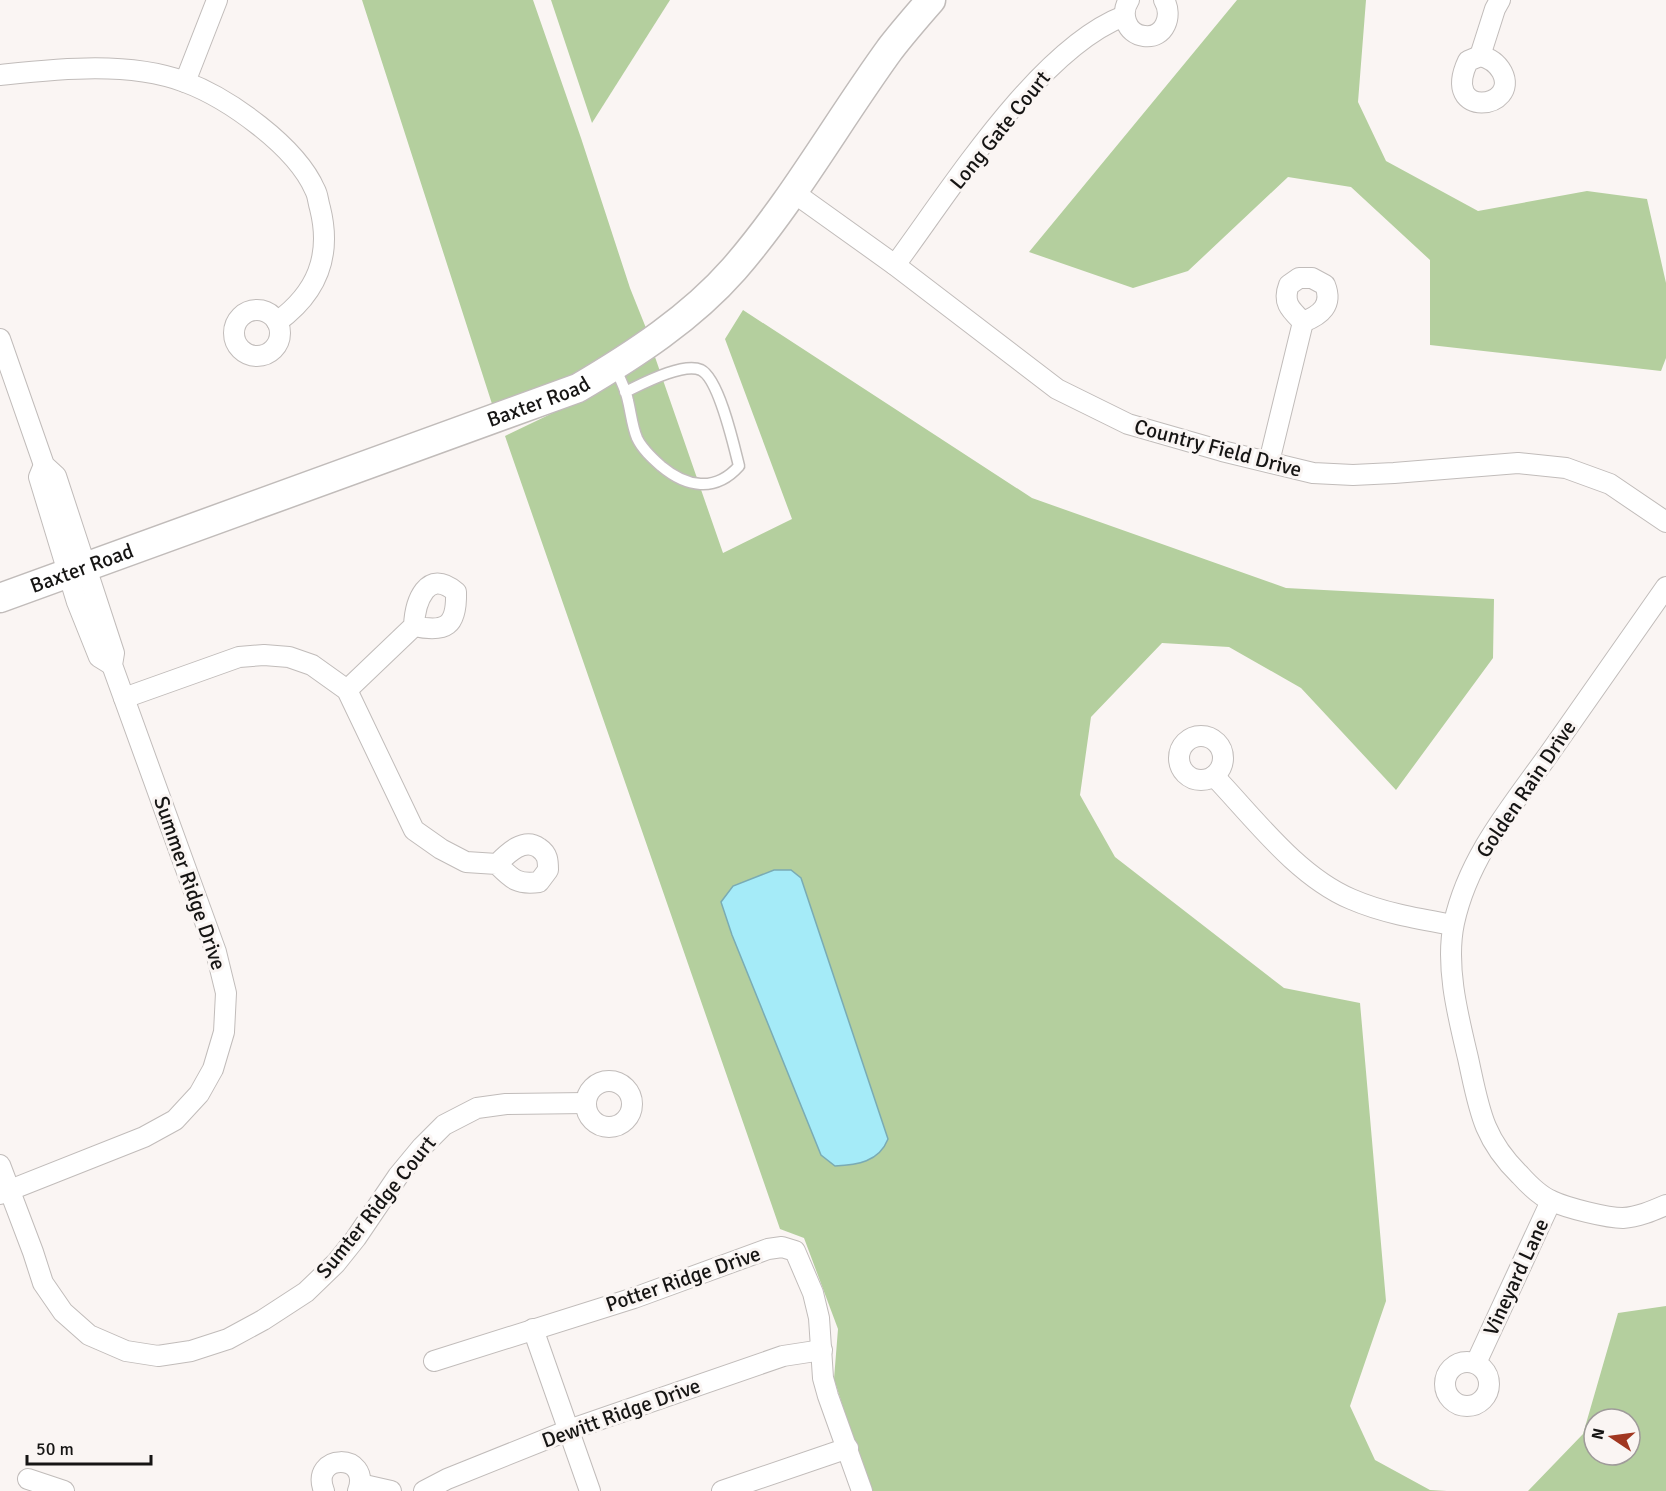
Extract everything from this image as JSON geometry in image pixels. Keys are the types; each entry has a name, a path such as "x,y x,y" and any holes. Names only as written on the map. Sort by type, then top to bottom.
{"main road":[{"name":"Baxter Road","path":"0,598 578,388 615,366 681,319 734,268 793,192 891,48 931,0"}],"street":[{"path":"185,82 217,0"},
{"name":"Long Gate Court","path":"1127,8 1126,23 1136,34 1151,36 1164,28 1167,21 1169,14 1164,0"},
{"path":"1480,56 1500,0"},
{"name":"Long Gate Court","path":"895,265 1024,94 1077,45 1127,8"},
{"path":"0,75 68,68 112,69 163,76 185,82 236,108 265,131 298,164 315,190 324,224 325,249 310,290 292,310 277,322"},
{"name":"Country Field Drive","path":"793,192 895,265 1057,389 1128,424 1155,434 1313,473 1353,475 1518,463 1566,468 1610,484 1666,522"},
{"path":"1269,462 1303,322"},
{"name":"Summer Ridge Drive","path":"0,339 45,465 56,476 77,536 77,571 114,653 112,665 216,952 226,993 224,1032 213,1069 199,1094 175,1120 144,1137 5,1192"},
{"name":"Golden Rain Drive","path":"1551,1201 1511,1167 1492,1141 1481,1116 1455,996 1451,956 1454,925 1462,893 1487,842 1666,586"},
{"path":"348,690 414,626"},
{"path":"124,698 239,657 264,655 289,657 312,665 348,690 414,830 441,849 466,862 497,864"},
{"path":"1214,776 1301,868 1326,885 1349,898 1377,909 1454,925"},
{"name":"Sumter Ridge Court","path":"0,1165 5,1192 33,1252 43,1283 63,1312 89,1335 126,1351 158,1356 192,1351 228,1339 306,1292 336,1263 398,1176 444,1125 477,1108 506,1104 586,1103"},
{"name":"Vineyard Lane","path":"1476,1363 1551,1201 1621,1218 1643,1215 1666,1205"},
{"name":"Potter Ridge Drive","path":"434,1361 634,1298 754,1254 782,1247 795,1251 813,1293 819,1318 823,1378 862,1491"},
{"path":"533,1329 590,1491"},
{"name":"Dewitt Ridge Drive","path":"424,1491 447,1479 569,1430 783,1356 822,1350"},
{"path":"722,1491 848,1448"},
{"path":"324,1491 321,1479 323,1472 335,1462 346,1462 357,1470 359,1487 391,1491"},
{"path":"28,1479 64,1491"}],"lane":[{"path":"615,366 626,392 637,438 650,456 670,474 683,482 701,484 718,482 732,474 739,466 724,409 710,379 702,370 672,372 626,392"}],"green space":[{"path":"362,0 533,0 630,288 646,328 558,383 493,407"},
{"path":"551,0 670,0 592,123"},
{"path":"1237,0 1366,0 1358,102 1386,161 1478,211 1587,191 1647,199 1666,283 1666,358 1661,371 1430,345 1430,260 1351,187 1288,177 1188,271 1133,288 1029,252"},
{"path":"743,310 1032,498 1286,588 1494,599 1493,658 1396,790 1301,688 1229,647 1162,643 1091,717 1080,795 1115,857 1284,988 1360,1003 1386,1301 1350,1406 1375,1460 1430,1490 1447,1491 870,1491 834,1379 838,1329 804,1238 780,1229 505,436 582,399 655,357 723,553 792,519 725,339"},
{"path":"1666,1306 1666,1491 1528,1491 1582,1435 1582,1467 1642,1467 1642,1407 1591,1407 1618,1313"}],"water":[{"path":"774,870 791,870 801,878 888,1139 879,1153 866,1161 835,1166 821,1155 732,935 721,902 733,886"}]}
